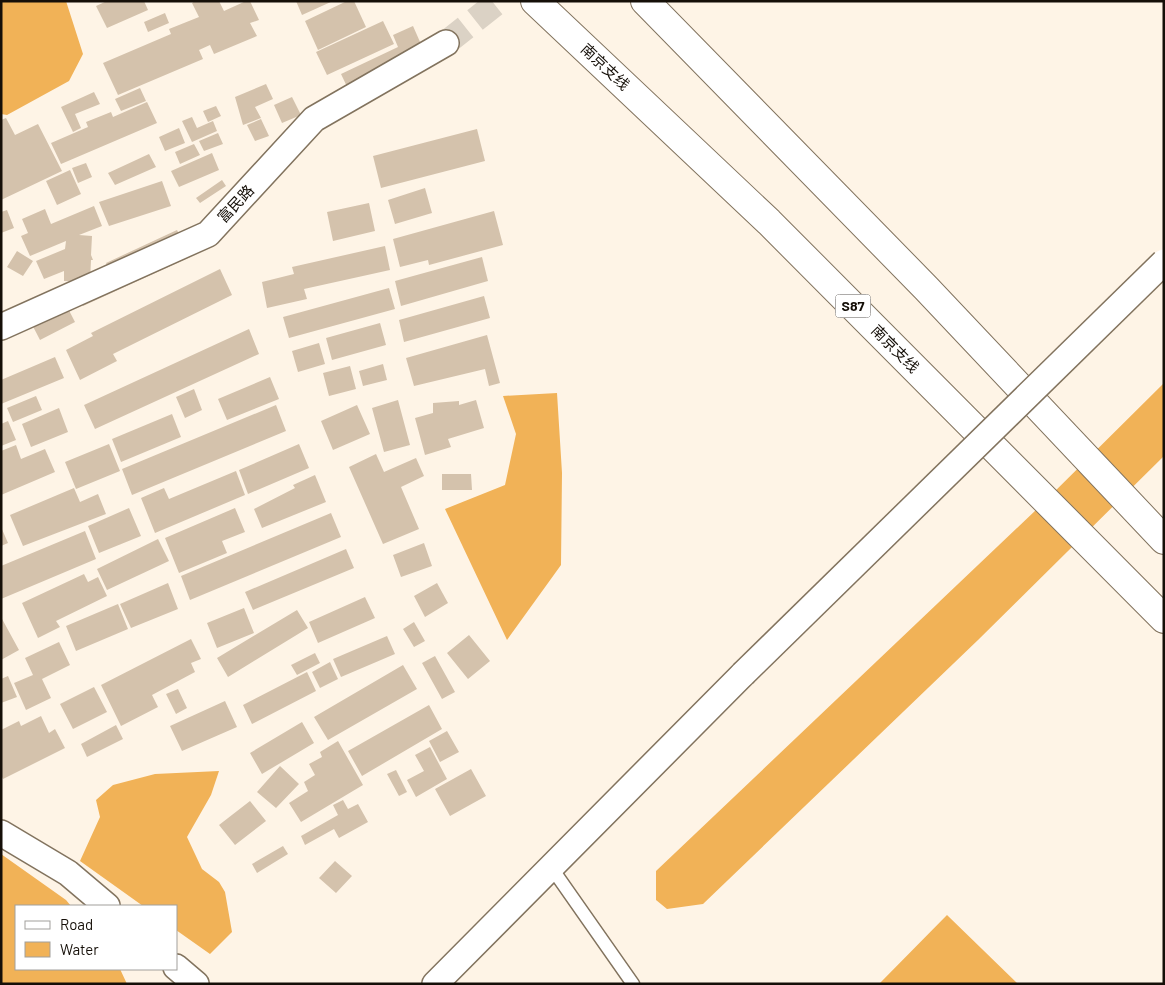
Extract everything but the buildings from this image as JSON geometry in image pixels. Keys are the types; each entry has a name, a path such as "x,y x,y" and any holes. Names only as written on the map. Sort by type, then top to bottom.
{"highway":[{"name":"南京支线","path":"535,1 768,222 1164,619"},
{"path":"645,1 926,288 1164,540"}],"street":[{"name":"富民路","path":"1,327 208,234 314,119 446,43"},
{"path":"435,984 743,674 1164,262"},
{"path":"1,833 68,873 106,905"},
{"path":"178,969 196,984"}],"lane":[{"path":"551,867 634,984"}],"water":[{"path":"1,1 66,1 83,54 69,81 7,115 1,114"},
{"path":"1164,383 1164,456 978,640 703,904 667,909 656,900 656,871 1037,509"},
{"path":"557,393 562,473 561,565 507,640 445,509 505,485 516,434 503,396"},
{"path":"219,771 211,795 187,837 202,869 219,882 225,892 232,932 210,954 178,931 178,905 142,905 80,861 100,817 96,800 113,785 155,774"},
{"path":"1,854 66,900 70,905 15,905 15,970 120,970 127,984 1,984"},
{"path":"947,915 1018,984 879,984"}],"tunnel":[{"path":"446,43 499,1"}]}
